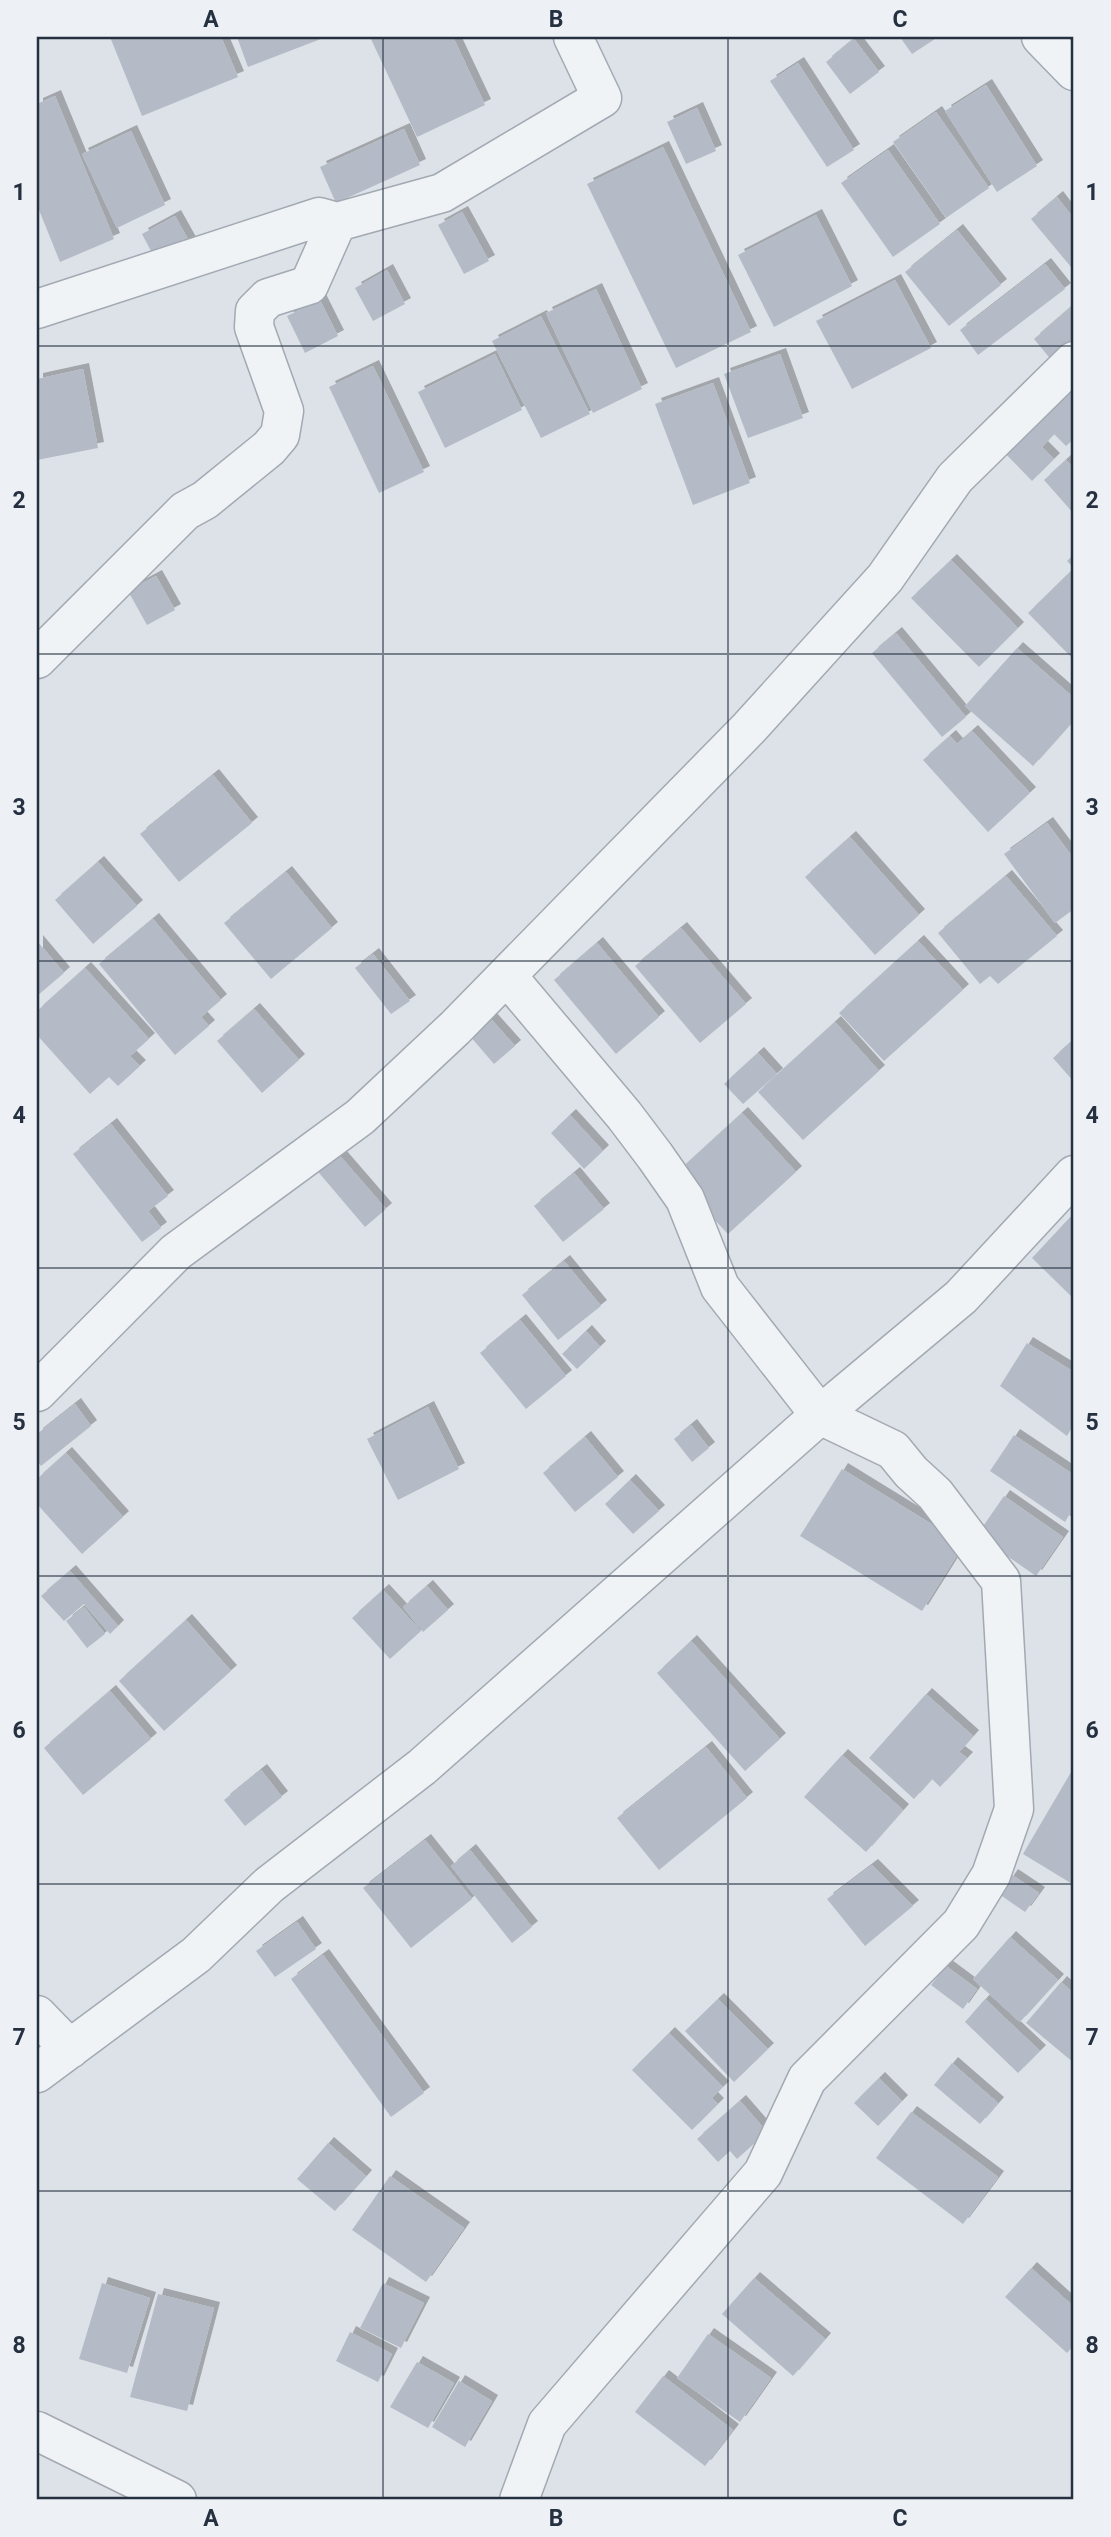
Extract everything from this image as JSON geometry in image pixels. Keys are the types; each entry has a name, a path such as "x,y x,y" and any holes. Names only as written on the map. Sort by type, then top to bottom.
{"street":[{"path":"37,309 319,217 337,222 442,193 602,98 573,37"},
{"path":"1041,37 1074,71"},
{"path":"37,659 185,510 205,500 269,448 280,435 284,411 254,327 255,312 268,298 309,285 337,222"},
{"path":"37,1392 176,1252 360,1117 455,1028 749,727 885,578 955,478 1074,361"},
{"path":"507,976 624,1115 685,1199 719,1287 820,1415 892,1450 935,1494 1001,1581 1014,1809 991,1875 961,1924 807,2079 764,2173 547,2424 519,2500"},
{"path":"37,2073 196,1955 269,1885 422,1767 820,1415 961,1297 1074,1175"},
{"path":"37,2015 70,2049"},
{"path":"37,2431 177,2500"}],"building":[{"path":"110,37 221,37 238,77 142,116"},
{"path":"237,37 326,37 248,67"},
{"path":"370,37 453,37 485,105 417,137"},
{"path":"900,37 938,37 912,54"},
{"path":"854,39 879,72 850,94 826,62"},
{"path":"798,63 854,150 827,167 770,81"},
{"path":"986,85 1037,166 997,192 945,111"},
{"path":"55,96 114,239 60,262 37,205 37,104"},
{"path":"697,108 716,151 686,164 667,122"},
{"path":"936,112 989,188 946,218 893,142"},
{"path":"404,129 420,165 336,203 320,167"},
{"path":"131,131 165,205 117,228 82,154"},
{"path":"663,147 751,332 676,368 587,184"},
{"path":"888,150 940,224 893,257 841,183"},
{"path":"1057,197 1074,219 1074,264 1071,267 1031,219"},
{"path":"462,212 489,261 464,274 438,225"},
{"path":"816,215 852,286 774,327 738,255"},
{"path":"175,216 194,250 160,268 142,234"},
{"path":"957,230 1001,285 949,326 905,272"},
{"path":"1045,264 1065,289 978,355 960,330"},
{"path":"387,270 405,304 373,321 355,288"},
{"path":"895,280 931,348 852,389 816,321"},
{"path":"596,289 642,389 593,413 546,313"},
{"path":"320,300 338,336 305,353 287,316"},
{"path":"1071,307 1074,311 1074,344 1053,362 1034,339"},
{"path":"541,316 590,414 541,438 492,341"},
{"path":"495,354 522,410 445,448 418,392"},
{"path":"780,354 803,418 748,438 724,374"},
{"path":"373,366 424,472 379,493 329,387"},
{"path":"83,369 98,448 37,460 37,379"},
{"path":"1060,381 1074,396 1074,439 1066,446 1054,434 1042,447 1054,459 1032,481 996,444"},
{"path":"713,383 750,483 693,505 655,404"},
{"path":"1066,460 1074,468 1074,514 1044,480"},
{"path":"1074,554 1074,568 1067,561"},
{"path":"951,560 1018,628 979,667 911,598"},
{"path":"1074,568 1074,660 1028,613"},
{"path":"156,576 175,610 147,625 128,591"},
{"path":"896,633 966,717 942,737 872,653"},
{"path":"1017,648 1074,698 1074,720 1033,766 965,706"},
{"path":"972,731 1030,793 988,832 923,760 950,736 957,744"},
{"path":"213,775 252,823 179,882 140,834"},
{"path":"1047,823 1074,859 1074,909 1055,923 1004,854"},
{"path":"850,837 919,915 875,955 805,877"},
{"path":"98,862 137,906 93,944 55,900"},
{"path":"286,872 332,928 271,979 224,923"},
{"path":"1006,876 1057,936 998,984 990,976 980,984 938,933"},
{"path":"153,919 221,1000 201,1017 209,1026 175,1055 99,964"},
{"path":"681,928 746,1004 700,1043 635,966"},
{"path":"37,941 64,973 37,996"},
{"path":"918,941 963,990 884,1061 839,1013"},
{"path":"597,943 659,1017 616,1054 554,980"},
{"path":"373,954 410,1001 391,1014 355,968"},
{"path":"85,968 149,1039 130,1056 140,1066 118,1086 109,1077 90,1094 37,1035 37,1011"},
{"path":"254,1009 299,1060 262,1093 217,1041"},
{"path":"490,1018 515,1046 494,1064 469,1035"},
{"path":"835,1022 879,1071 803,1140 758,1092"},
{"path":"1074,1039 1074,1082 1053,1058"},
{"path":"758,1053 777,1074 743,1104 724,1084"},
{"path":"742,1113 796,1172 728,1234 673,1176"},
{"path":"570,1115 603,1151 584,1169 551,1133"},
{"path":"111,1124 168,1196 148,1211 161,1228 142,1242 73,1154"},
{"path":"334,1149 386,1209 365,1227 314,1167"},
{"path":"574,1173 604,1209 563,1242 534,1206"},
{"path":"1074,1213 1074,1299 1032,1258"},
{"path":"564,1261 601,1306 558,1340 522,1295"},
{"path":"520,1320 566,1376 526,1409 480,1353"},
{"path":"586,1331 600,1347 577,1369 562,1354"},
{"path":"1027,1343 1074,1372 1074,1424 1067,1436 1000,1386"},
{"path":"75,1404 91,1426 41,1466 37,1461 37,1434"},
{"path":"428,1407 459,1469 398,1500 367,1439"},
{"path":"691,1425 709,1448 692,1462 674,1439"},
{"path":"1014,1435 1074,1475 1074,1507 1065,1522 990,1471"},
{"path":"585,1437 618,1477 575,1512 543,1473"},
{"path":"66,1453 123,1517 82,1554 37,1504 37,1479"},
{"path":"842,1469 964,1544 922,1611 800,1536"},
{"path":"630,1480 659,1511 633,1534 605,1504"},
{"path":"1004,1496 1063,1537 1036,1576 977,1535"},
{"path":"70,1571 118,1626 110,1634 84,1604 64,1621 41,1596"},
{"path":"427,1586 448,1610 423,1632 403,1607"},
{"path":"383,1590 421,1631 390,1659 352,1618"},
{"path":"84,1607 105,1634 87,1648 66,1621"},
{"path":"186,1620 231,1671 164,1731 119,1681"},
{"path":"691,1641 780,1739 745,1771 657,1673"},
{"path":"110,1691 151,1739 83,1795 44,1748"},
{"path":"926,1694 973,1736 959,1752 967,1758 940,1787 932,1779 914,1799 869,1758"},
{"path":"706,1747 747,1798 659,1870 617,1818"},
{"path":"842,1755 903,1810 866,1852 804,1797"},
{"path":"1074,1767 1074,1885 1023,1854"},
{"path":"261,1770 282,1797 245,1826 224,1800"},
{"path":"425,1840 472,1899 411,1948 363,1888"},
{"path":"470,1850 532,1927 512,1943 451,1866"},
{"path":"872,1865 913,1906 865,1946 827,1899"},
{"path":"1012,1875 1039,1893 1025,1912 999,1894"},
{"path":"297,1922 316,1949 275,1977 256,1951"},
{"path":"1010,1937 1058,1980 1020,2022 973,1979"},
{"path":"323,1955 424,2093 391,2117 291,1979"},
{"path":"946,1966 977,1989 963,2009 931,1985"},
{"path":"1061,1982 1074,1994 1074,2063 1026,2023"},
{"path":"718,1999 768,2049 734,2082 685,2031"},
{"path":"985,1999 1040,2051 1018,2073 965,2022"},
{"path":"669,2033 723,2087 712,2098 718,2104 692,2130 632,2070"},
{"path":"952,2063 998,2103 980,2124 934,2085"},
{"path":"879,2078 902,2101 878,2126 854,2103"},
{"path":"740,2101 767,2132 737,2159 730,2151 718,2162 697,2139"},
{"path":"911,2112 998,2177 963,2224 876,2158"},
{"path":"328,2143 366,2176 335,2211 297,2179"},
{"path":"390,2176 464,2228 426,2282 352,2230"},
{"path":"1031,2268 1074,2307 1074,2345 1067,2353 1005,2297"},
{"path":"754,2278 825,2339 793,2376 722,2314"},
{"path":"102,2283 150,2298 127,2373 79,2359"},
{"path":"383,2283 424,2303 401,2348 360,2328"},
{"path":"158,2294 214,2308 187,2411 130,2397"},
{"path":"350,2332 392,2354 378,2382 336,2361"},
{"path":"708,2334 771,2378 740,2422 677,2378"},
{"path":"417,2362 454,2383 428,2428 390,2407"},
{"path":"663,2376 733,2430 705,2466 635,2412"},
{"path":"459,2381 492,2401 465,2447 432,2427"}]}
